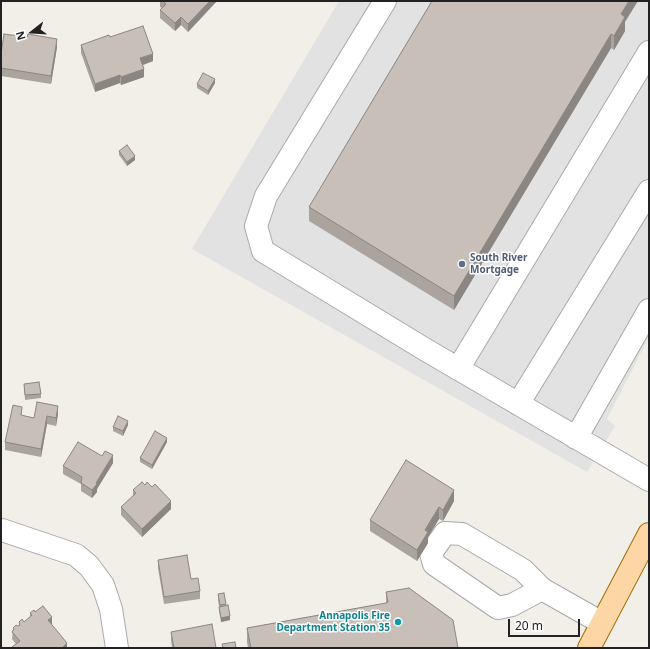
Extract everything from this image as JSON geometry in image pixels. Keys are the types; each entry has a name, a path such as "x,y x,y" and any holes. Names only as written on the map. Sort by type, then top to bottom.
{"main road":[{"path":"589,648 649,534"}],"street":[{"path":"385,1 266,196 256,226 263,251 458,369 649,480"},
{"path":"458,369 649,52"},
{"path":"518,404 649,191"},
{"path":"576,438 649,310"},
{"path":"2,530 76,555 89,566 103,585 111,609 117,648"},
{"path":"542,589 602,623"}],"shaded area":[{"path":"339,1 649,1 649,337 607,419 615,426 587,472 192,249"}],"building":[{"path":"163,1 210,1 188,24 181,17 175,23 160,10 166,4"},
{"path":"432,1 629,1 621,14 625,17 614,36 611,34 454,296 309,207"},
{"path":"143,26 153,54 140,58 144,69 121,77 120,75 95,84 81,45 109,35 110,37"},
{"path":"4,34 27,37 28,34 57,39 51,76 1,68 1,54"},
{"path":"203,73 215,79 208,91 197,84"},
{"path":"127,145 135,156 127,162 119,151"},
{"path":"39,382 41,394 25,395 24,384"},
{"path":"37,402 58,406 56,418 47,416 41,449 5,442 13,405 22,407 21,415 34,418"},
{"path":"118,416 128,421 123,431 113,427"},
{"path":"155,431 167,438 152,465 140,458"},
{"path":"78,442 102,456 105,451 113,455 96,483 97,484 92,490 81,483 82,477 63,466"},
{"path":"406,460 454,490 443,510 439,507 425,530 428,532 417,550 370,520"},
{"path":"142,482 145,485 147,482 152,487 155,484 171,501 142,529 121,507 136,493 133,490"},
{"path":"187,555 191,579 198,578 200,591 164,597 158,560"},
{"name":"Annapolis Fire Department Station 35","path":"409,588 453,620 458,648 251,648 247,628 386,603 388,602 386,592"},
{"path":"224,593 226,604 220,605 218,594"},
{"path":"228,605 230,616 221,618 219,607"},
{"path":"43,606 52,617 48,620 67,643 62,648 13,648 12,647 20,641 12,632 14,629 13,628 16,625 20,625 19,622 22,619 24,622 32,615 30,613 34,610 35,612"},
{"path":"212,624 216,648 174,648 171,632"},
{"path":"235,642 236,648 223,648 222,644"}],"place":[{"name":"South River Mortgage","path":"462,264"},
{"name":"Annapolis Fire Department Station 35","path":"398,622"}]}
